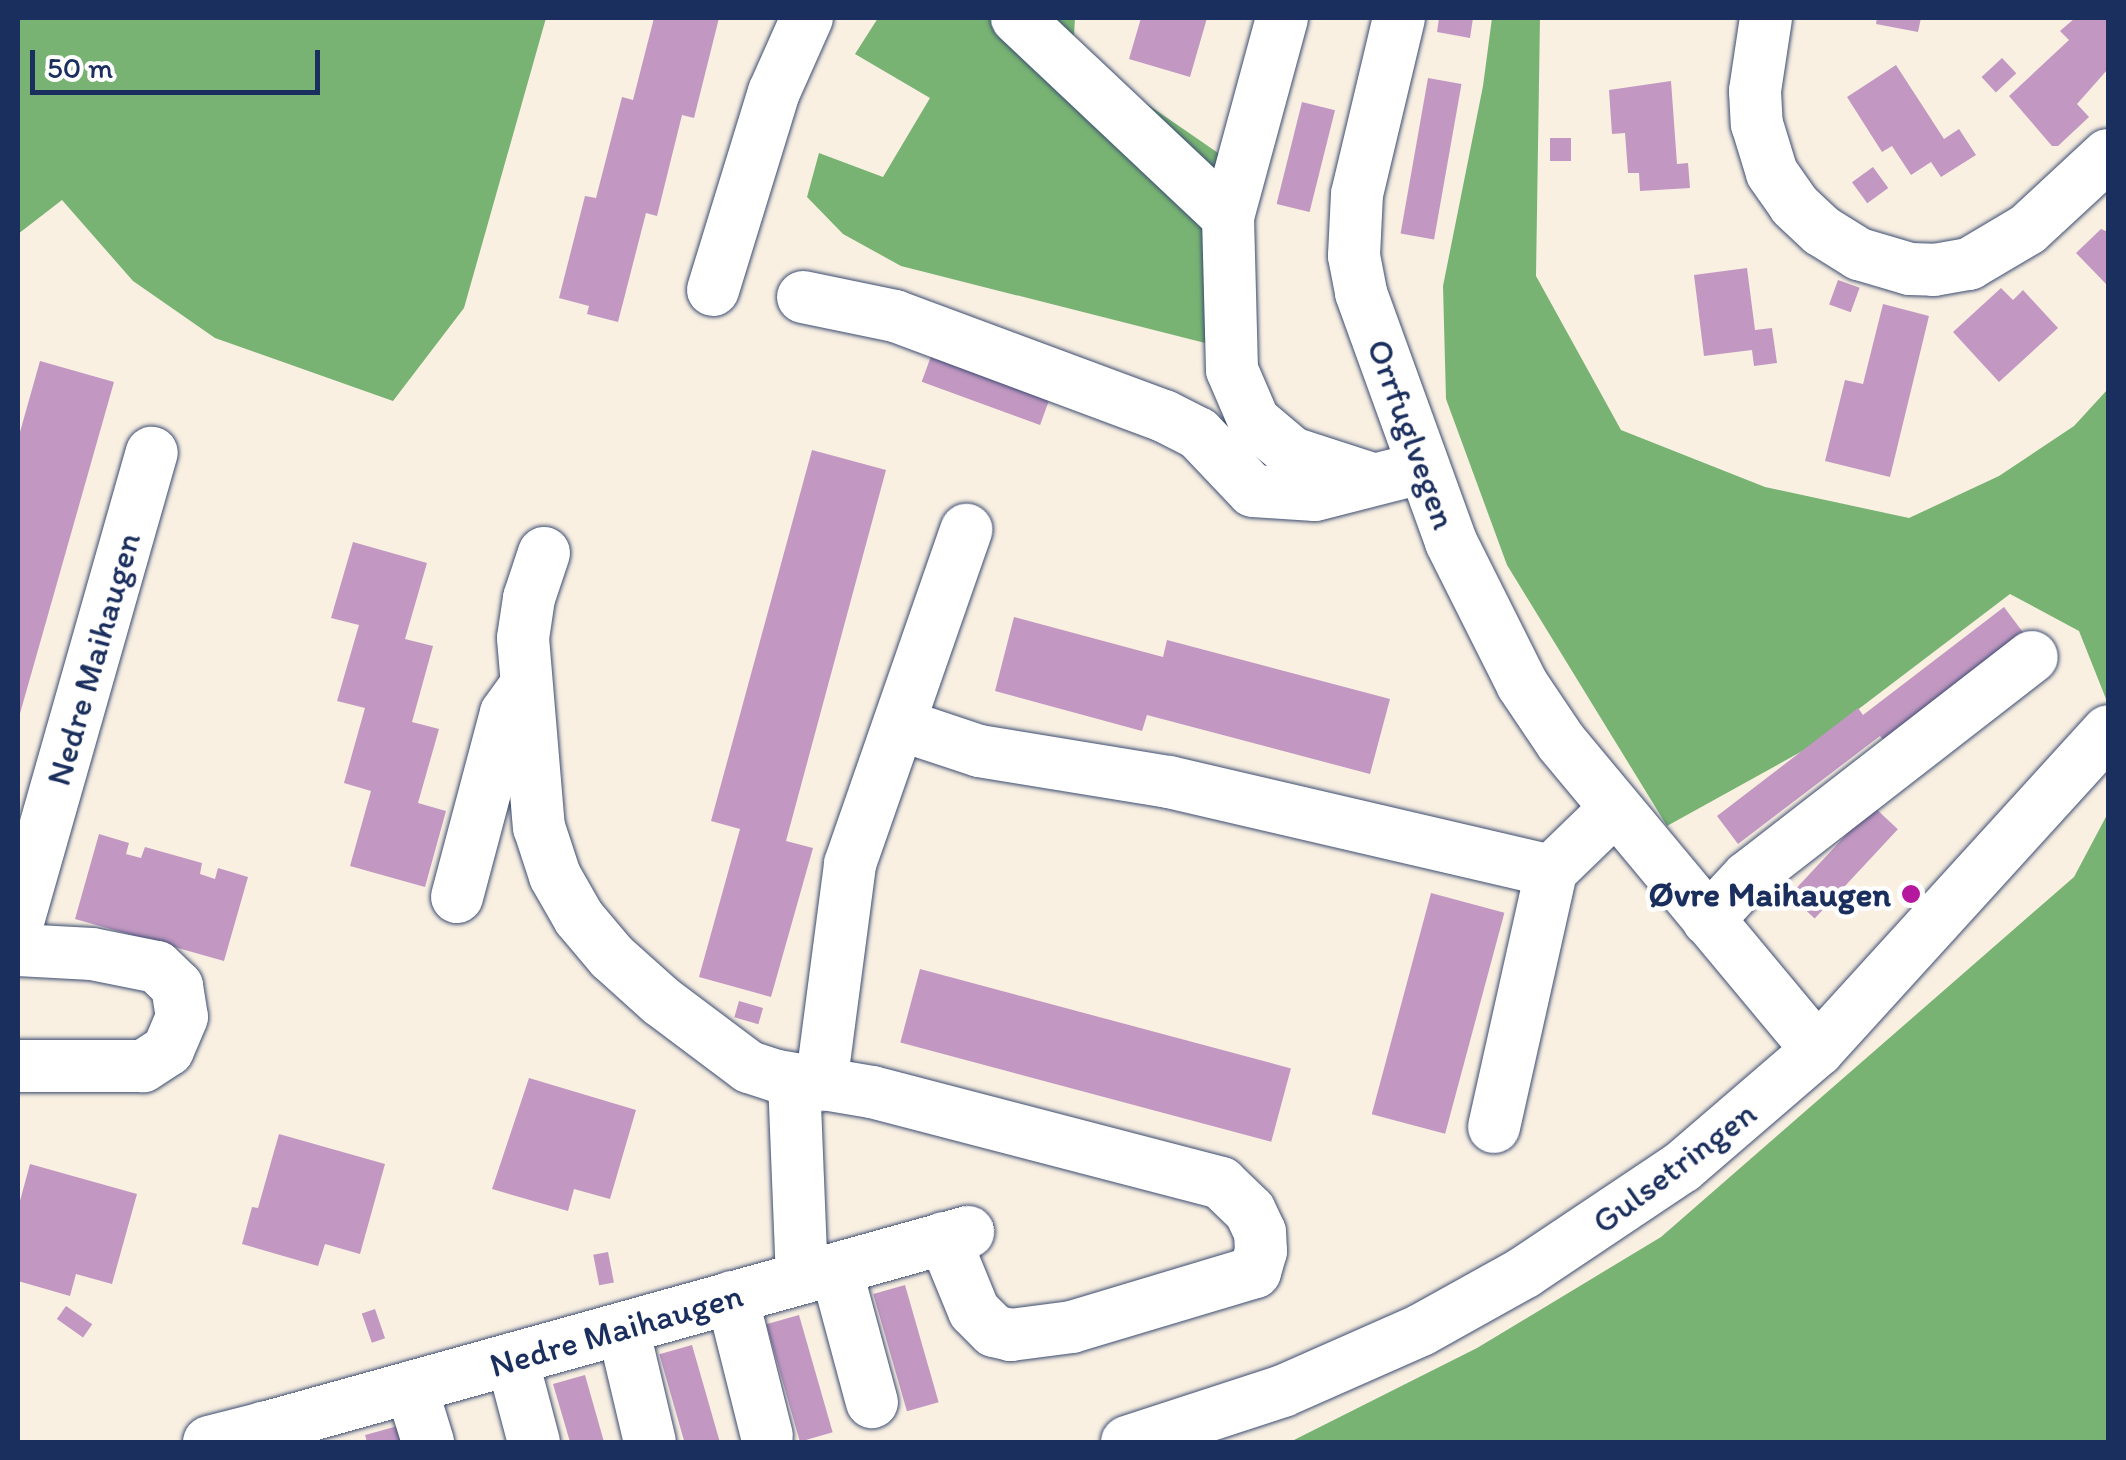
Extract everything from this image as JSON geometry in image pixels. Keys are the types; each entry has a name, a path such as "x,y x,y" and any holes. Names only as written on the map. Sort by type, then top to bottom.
{"street":[{"path":"713,290 774,92 807,18"},
{"path":"1016,18 1228,217"},
{"path":"1282,18 1228,217 1232,370 1242,402 1254,422 1292,453 1397,473"},
{"name":"Orrfuglvegen","path":"1399,18 1357,194 1354,256 1397,473 1522,684 1614,810"},
{"path":"1766,18 1755,91 1757,124 1772,172 1794,204 1822,230 1859,254 1910,268 1934,270 1969,264 2028,229 2108,155"},
{"path":"802,297 895,316 1164,416 1198,433 1252,491 1315,495 1397,473"},
{"name":"Nedre Maihaugen","path":"18,922 152,453"},
{"path":"872,1402 819,1273 808,1082 850,864 966,530"},
{"path":"544,552 525,624 526,686 540,828 555,876 579,918 648,990 749,1067 808,1082"},
{"path":"1708,920 1748,877 2032,658"},
{"path":"457,897 506,713 526,686"},
{"path":"901,725 979,751 1168,782 1552,871"},
{"name":"Gulsetringen","path":"1127,1442 1343,1366 1421,1330 1525,1272 1682,1167 1818,1050 2108,731"},
{"path":"1494,1126 1552,871 1614,810 1818,1050"},
{"path":"18,950 92,954 157,967 177,986 182,1017 168,1050 143,1066 18,1066"},
{"name":"Nedre Maihaugen","path":"209,1442 266,1435 411,1387 956,1235 982,1323 1011,1334 1072,1328 1255,1272 1260,1232 1250,1211 1221,1183 872,1092 808,1082"},
{"path":"732,1297 767,1436"},
{"path":"623,1328 650,1442"},
{"path":"512,1359 534,1442"},
{"path":"411,1387 428,1442"}],"green space":[{"path":"18,18 546,18 464,308 393,401 215,338 133,281 62,200 18,234"},
{"path":"878,18 1075,18 1073,53 1221,155 1213,345 901,266 843,234 807,197 819,153 883,177 930,98 855,54"},
{"path":"1492,18 1540,18 1536,276 1621,430 1765,487 1909,518 1999,476 2074,426 2108,389 2108,704 2079,631 2010,594 1806,749 1667,826 1507,565 1446,399 1443,286 1483,86"},
{"path":"2108,813 2108,1442 1290,1442 1477,1348 1661,1237 2074,877"}],"building":[{"path":"654,18 719,18 694,118 682,115 657,216 646,213 618,322 587,314 589,306 559,298 585,196 596,198 622,97 633,100"},
{"path":"1141,18 1207,18 1190,77 1129,59"},
{"path":"1439,18 1473,18 1470,38 1437,32"},
{"path":"1877,18 1921,18 1918,32 1876,24"},
{"path":"2075,18 2108,18 2108,69 2077,104 2089,117 2058,146 2052,146 2009,96 2069,40 2060,31"},
{"path":"2002,58 2016,73 1996,92 1982,77"},
{"path":"1896,65 1944,139 1959,129 1976,155 1941,177 1931,162 1911,175 1892,146 1882,152 1847,97"},
{"path":"1428,78 1461,84 1434,240 1401,234"},
{"path":"1671,81 1677,164 1688,163 1690,188 1640,191 1639,173 1628,173 1625,133 1612,134 1609,90"},
{"path":"1302,102 1335,110 1310,212 1277,204"},
{"path":"1550,138 1571,138 1571,161 1550,161"},
{"path":"1873,167 1888,188 1867,203 1852,182"},
{"path":"2101,229 2108,232 2108,286 2076,253"},
{"path":"1747,268 1755,330 1772,328 1777,363 1754,366 1752,350 1704,356 1694,275"},
{"path":"1838,280 1860,288 1851,312 1829,304"},
{"path":"2001,288 2013,300 2023,290 2058,328 1999,382 1953,332"},
{"path":"1883,304 1929,316 1890,477 1825,461 1845,380 1863,384"},
{"path":"934,348 1052,391 1040,425 922,382"},
{"path":"40,361 114,382 19,717 18,439"},
{"path":"812,450 886,470 786,841 813,848 771,997 699,977 740,829 711,821"},
{"path":"353,542 427,563 405,639 433,646 412,722 439,729 418,803 446,811 425,887 350,866 371,791 344,783 365,708 337,701 359,625 331,618"},
{"path":"2004,607 2025,635 1885,742 1880,736 1738,844 1717,816 1858,708 1863,715"},
{"path":"1014,617 1163,657 1167,640 1390,699 1370,774 1147,715 1142,731 995,691"},
{"path":"1873,806 1898,829 1815,918 1790,895"},
{"path":"99,834 129,843 126,854 141,858 145,847 202,863 200,874 215,879 218,868 248,877 224,961 75,919"},
{"path":"1431,893 1504,913 1445,1134 1372,1114"},
{"path":"920,969 1291,1068 1271,1142 900,1042"},
{"path":"739,1001 763,1008 758,1024 734,1017"},
{"path":"529,1078 636,1110 610,1199 574,1189 568,1211 492,1189"},
{"path":"279,1134 385,1164 360,1254 325,1244 318,1266 242,1244 252,1207 258,1208"},
{"path":"30,1164 137,1194 112,1284 76,1274 70,1296 18,1281 18,1208"},
{"path":"608,1252 614,1282 599,1285 593,1255"},
{"path":"905,1285 939,1402 907,1411 873,1294"},
{"path":"66,1306 92,1324 83,1337 57,1319"},
{"path":"375,1309 385,1338 372,1343 362,1314"},
{"path":"799,1315 833,1432 800,1442 766,1324"},
{"path":"692,1345 720,1442 684,1442 659,1354"},
{"path":"585,1375 604,1442 570,1442 553,1384"},
{"path":"398,1426 403,1442 367,1442 365,1435"}],"place":[{"name":"Øvre Maihaugen","path":"1911,894"}]}
